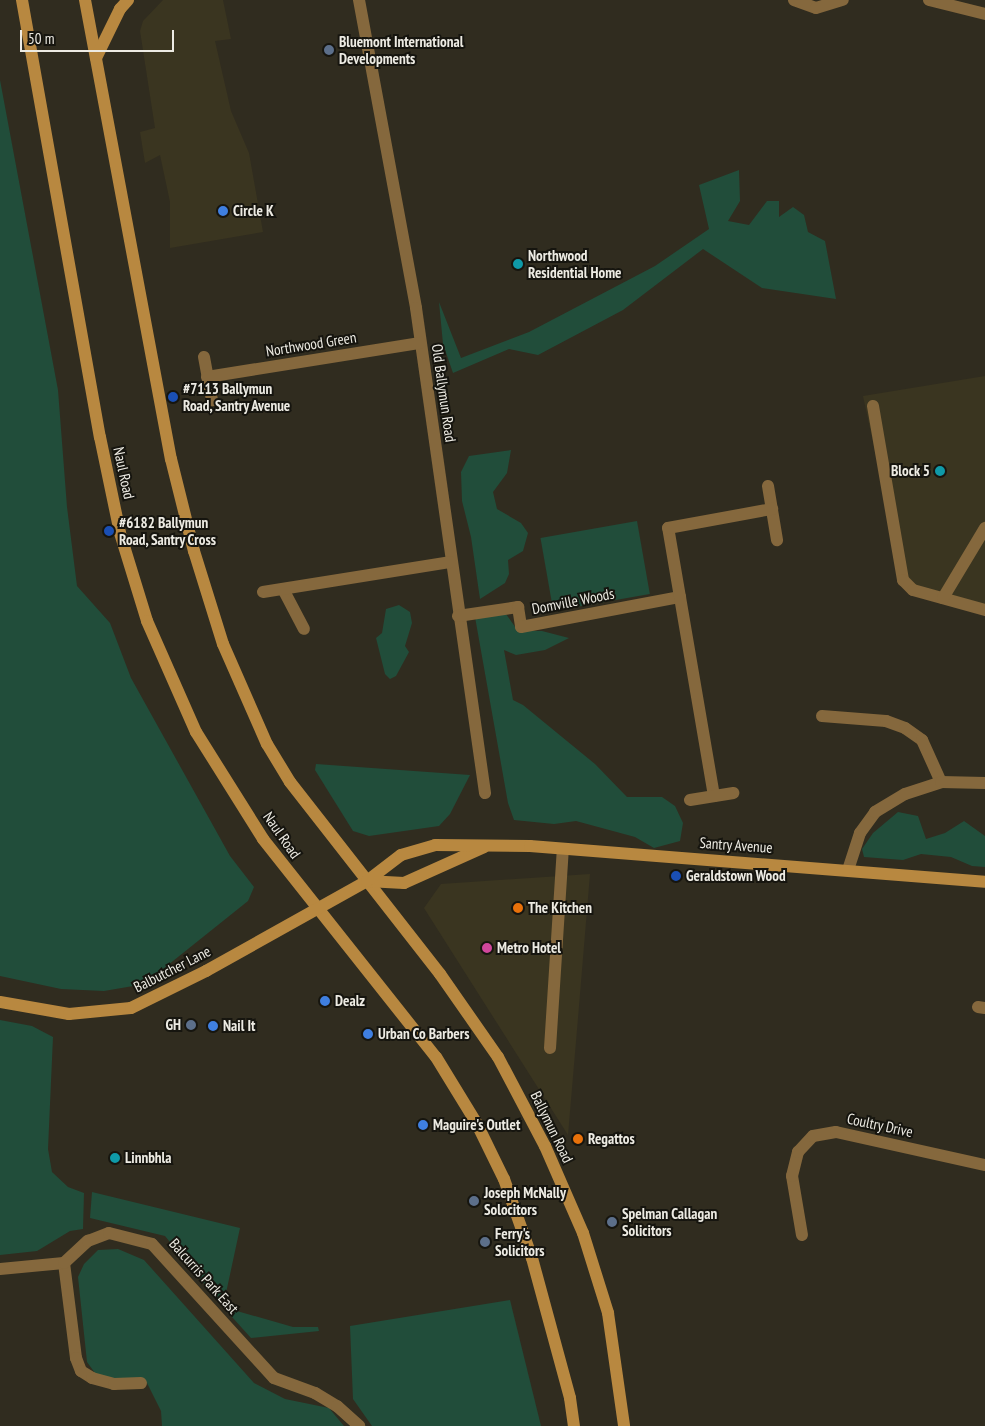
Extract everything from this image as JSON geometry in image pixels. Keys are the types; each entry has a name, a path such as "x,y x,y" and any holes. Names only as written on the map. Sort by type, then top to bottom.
{"main road":[{"name":"Naul Road","path":"22,0 100,437 120,533 147,621 196,732 263,839 315,908"},
{"path":"85,0 172,459 194,551 223,644 267,744 290,782 367,881"},
{"path":"96,58 120,9 128,0"},
{"name":"Santry Avenue","path":"315,908 367,881 401,855 435,845 563,849 985,882"},
{"name":"Santry Avenue","path":"367,881 404,883 485,847"},
{"name":"Ballymun Road","path":"367,881 440,974 498,1057 545,1146 583,1233 608,1313 624,1426"},
{"name":"Balbutcher Lane","path":"0,1002 68,1014 131,1008 206,971 315,908"},
{"path":"315,908 436,1057 477,1124 504,1179 532,1258 570,1398 574,1426"}],"street":[{"name":"Old Ballymun Road","path":"359,0 420,343 450,562 485,793"},
{"path":"794,0 816,8 843,0"},
{"path":"929,0 985,14"},
{"name":"Northwood Green","path":"207,377 420,343"},
{"path":"204,357 212,400"},
{"path":"873,406 903,580 913,590 985,610"},
{"path":"768,486 777,540"},
{"path":"714,796 668,528 772,509"},
{"path":"943,598 985,528"},
{"path":"263,592 450,562"},
{"path":"283,589 304,629"},
{"name":"Domville Woods","path":"458,616 518,607 521,627 680,598"},
{"path":"822,716 886,721 905,728 922,740 941,782"},
{"path":"848,870 860,833 875,812 905,794 941,782 985,783"},
{"path":"690,800 734,793"},
{"path":"550,1048 563,849"},
{"name":"Coultry Drive","path":"802,1235 792,1176 798,1152 813,1136 836,1132 985,1165"},
{"name":"Balcurris Park East","path":"64,1263 88,1241 109,1233 152,1244 274,1378 315,1393 337,1406 359,1426"},
{"path":"0,1269 64,1263 76,1358 81,1371 92,1378 114,1384 141,1383"}],"shaded area":[{"name":"Circle K","path":"163,0 223,0 231,39 215,41 231,111 249,153 263,232 170,248 170,202 160,155 145,163 140,132 155,128 140,31 143,21"},
{"path":"985,376 985,609 913,590 903,580 863,396"},
{"path":"590,874 568,1135 424,908 441,884"}],"green space":[{"path":"0,80 58,390 67,507 77,586 110,623 131,678 230,856 254,887 248,901 153,977 139,985 104,991 61,989 0,976"},
{"path":"739,170 740,201 728,221 749,225 767,201 779,201 779,217 793,207 804,215 808,232 825,241 836,299 762,288 703,249 623,310 538,355 509,349 453,373 443,344 439,302 461,358 529,332 655,266 709,229 699,185"},
{"path":"511,450 507,473 493,492 497,509 521,523 528,533 523,551 508,560 509,574 505,583 480,599 471,537 462,501 461,472 469,456"},
{"path":"637,521 650,594 553,611 540,538"},
{"path":"399,605 410,612 412,623 405,646 409,652 396,676 390,679 385,674 376,638 382,633 386,609"},
{"path":"506,614 518,631 542,631 569,638 545,650 516,655 504,650 513,700 523,705 595,764 627,797 662,797 675,806 683,823 680,841 654,848 635,837 576,821 554,824 514,820 508,803 475,617"},
{"path":"316,764 470,775 450,814 439,826 369,836 353,831 315,770"},
{"path":"898,812 918,816 926,839 945,833 964,821 985,836 985,867 972,866 951,857 921,854 903,860 864,857 862,849 873,833"},
{"path":"0,1020 32,1026 53,1037 48,1149 52,1172 68,1187 84,1193 83,1229 70,1231 37,1251 0,1255"},
{"path":"92,1192 240,1228 223,1307 165,1236 90,1218"},
{"path":"118,1249 144,1260 254,1383 285,1399 329,1408 344,1426 162,1426 161,1411 147,1383 114,1384 95,1373 87,1362 78,1277 84,1264 98,1250"},
{"path":"510,1300 541,1426 372,1426 353,1399 350,1326"},
{"path":"223,1307 293,1327 318,1327 319,1331 251,1338"}],"place":[{"name":"Bluemont International Developments","path":"329,50"},
{"name":"Circle K","path":"223,211"},
{"name":"Northwood Residential Home","path":"518,264"},
{"name":"#7113 Ballymun Road, Santry Avenue","path":"173,397"},
{"name":"Block 5","path":"940,471"},
{"name":"#6182 Ballymun Road, Santry Cross","path":"109,531"},
{"name":"Geraldstown Wood","path":"676,876"},
{"name":"The Kitchen","path":"518,908"},
{"name":"Metro Hotel","path":"487,948"},
{"name":"Dealz","path":"325,1001"},
{"name":"GH","path":"191,1025"},
{"name":"Nail It","path":"213,1026"},
{"name":"Urban Co Barbers","path":"368,1034"},
{"name":"Maguire's Outlet","path":"423,1125"},
{"name":"Regattos","path":"578,1139"},
{"name":"Linnbhla","path":"115,1158"},
{"name":"Joseph McNally Solocitors","path":"474,1201"},
{"name":"Spelman Callagan Solicitors","path":"612,1222"},
{"name":"Ferry's Solicitors","path":"485,1242"}]}
